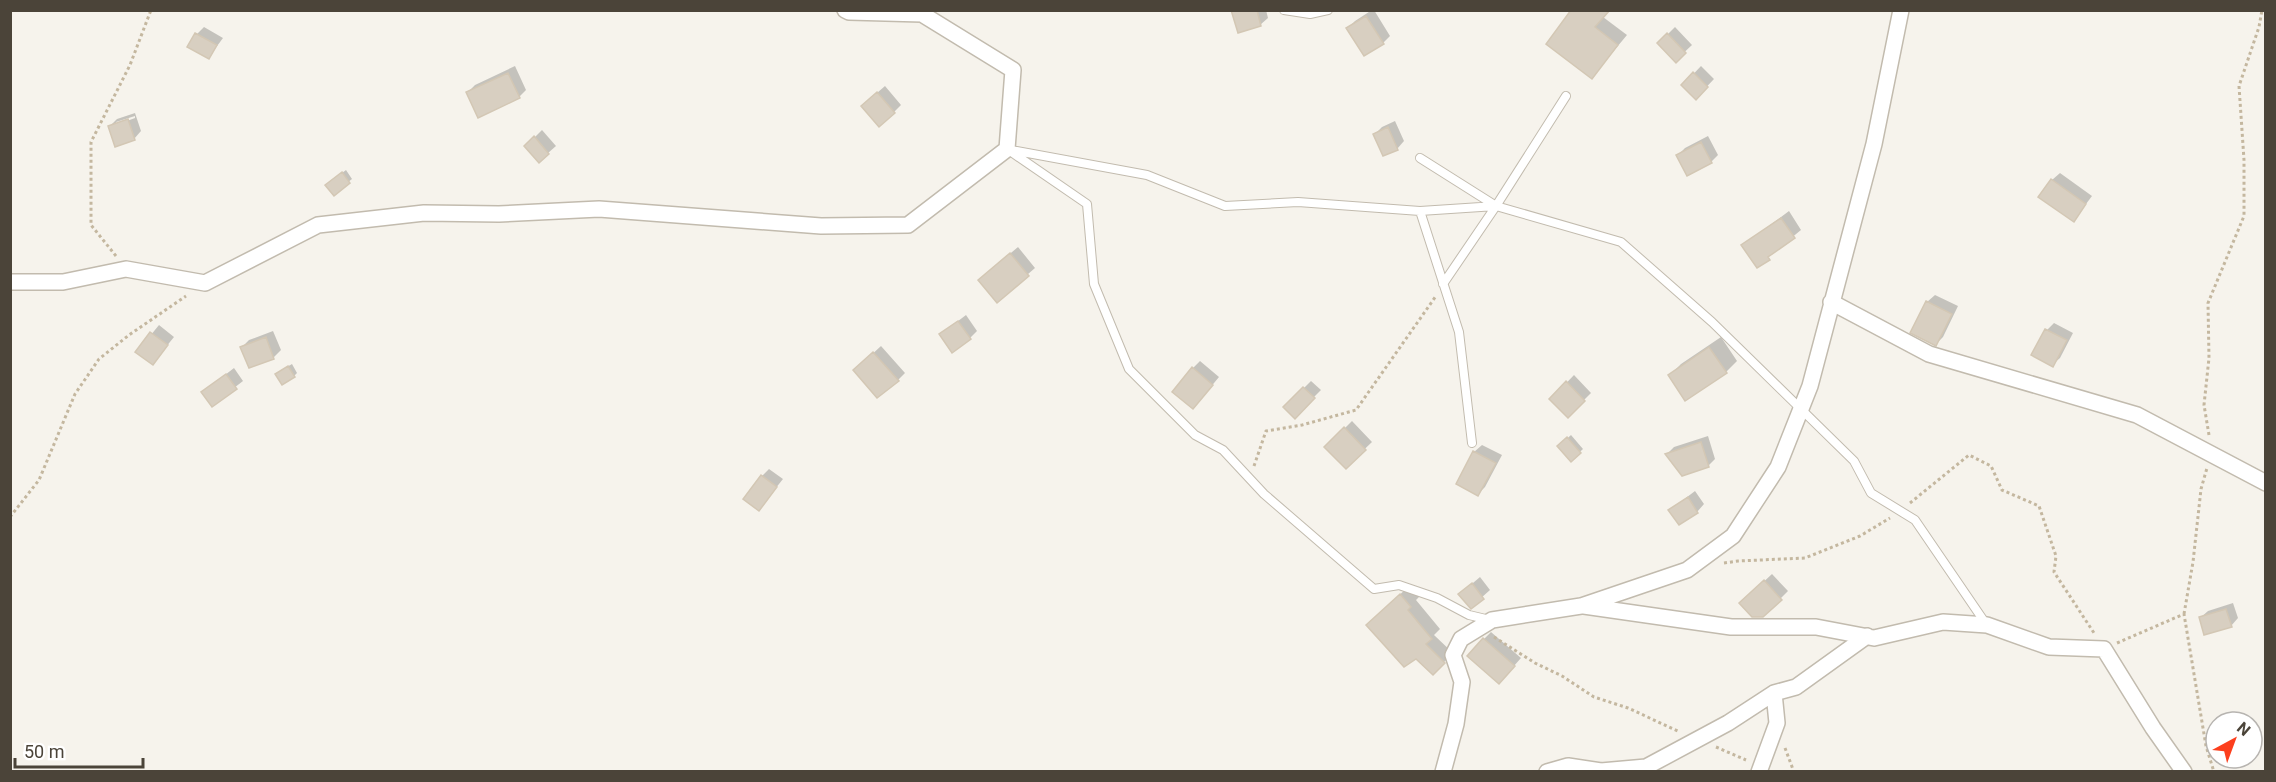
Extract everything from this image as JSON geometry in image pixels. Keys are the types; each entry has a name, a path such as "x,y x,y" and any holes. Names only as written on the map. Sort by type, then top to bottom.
{"street":[{"path":"10,282 63,282 126,269 205,283 318,225 424,213 499,214 599,209 821,226 908,225 1006,150 1013,70 922,14 849,12 846,10"},
{"path":"1443,771 1456,724 1462,682 1453,655 1461,639 1486,624 1581,606 1687,570 1733,536 1778,467 1810,386 1874,144 1900,10"},
{"path":"1831,302 1929,354 2137,415 2265,483"},
{"path":"1581,606 1731,627 1816,627 1874,638 1943,622 1986,625 2049,646 2104,649 2153,728 2184,771"},
{"path":"1547,771 1568,766 1601,771 1646,767 1728,723 1774,693 1796,687 1868,636"},
{"path":"1760,769 1777,723 1774,693"}],"lane":[{"path":"1284,10 1310,14 1328,10"},
{"path":"1443,284 1566,96"},
{"path":"1006,150 1147,175 1225,206 1298,202 1420,211 1496,206"},
{"path":"1006,150 1087,204 1094,284 1129,369 1195,435 1223,450 1264,494 1374,589 1399,585 1437,598 1486,624"},
{"path":"1420,158 1496,206 1621,242 1712,322 1854,461 1871,493 1915,520 1986,625"},
{"path":"1420,211 1459,332 1472,443"}],"path":[{"path":"126,269 91,225 91,142 130,65 151,10"},
{"path":"2214,771 2206,746 2184,614 2193,562 2201,489 2211,453 2205,405 2209,358 2208,303 2244,216 2244,160 2239,86 2259,27 2262,10"},
{"path":"10,517 39,480 75,394 99,359 129,335 205,283"},
{"path":"1250,479 1266,431 1302,425 1356,410 1443,284"},
{"path":"1717,565 1738,561 1805,558 1860,537 1900,511 1969,455 1991,466 2002,490 2039,506 2056,556 2054,572 2104,649 2184,614"},
{"path":"1486,624 1535,663 1562,676 1594,697 1628,708 1760,769"}],"building":[{"path":"1231,10 1257,10 1261,26 1238,33"},
{"path":"1571,10 1610,10 1595,27 1618,45 1592,79 1546,44"},
{"path":"1366,16 1384,44 1364,56 1346,28"},
{"path":"195,33 217,45 209,59 187,47"},
{"path":"1667,33 1686,53 1676,63 1657,43"},
{"path":"1693,72 1708,87 1696,100 1681,85"},
{"path":"508,73 520,98 478,118 466,92"},
{"path":"877,92 895,113 879,127 861,106"},
{"path":"128,119 135,140 115,147 108,126"},
{"path":"1388,127 1398,150 1383,156 1373,134"},
{"path":"534,136 549,154 539,163 524,146"},
{"path":"1701,142 1712,163 1687,176 1676,155"},
{"path":"342,172 350,183 334,196 325,185"},
{"path":"2051,179 2086,204 2074,222 2038,197"},
{"path":"1781,218 1795,238 1768,257 1770,260 1757,268 1741,245"},
{"path":"1010,253 1029,276 997,303 978,280"},
{"path":"1926,301 1952,314 1936,346 1910,333"},
{"path":"958,321 971,339 952,353 939,334"},
{"path":"2045,329 2067,340 2053,367 2031,355"},
{"path":"150,332 168,345 153,365 135,352"},
{"path":"266,337 274,359 249,368 240,347"},
{"path":"1709,347 1727,373 1685,401 1668,375"},
{"path":"873,352 899,381 877,398 853,370"},
{"path":"288,366 295,377 282,385 275,374"},
{"path":"1192,367 1213,385 1193,409 1172,392"},
{"path":"226,374 237,389 212,407 201,392"},
{"path":"1566,381 1585,401 1568,418 1549,399"},
{"path":"1303,387 1315,398 1295,419 1283,407"},
{"path":"1344,427 1366,450 1346,469 1324,447"},
{"path":"1567,437 1581,453 1571,462 1557,446"},
{"path":"1701,442 1709,467 1682,476 1665,454"},
{"path":"1473,451 1496,463 1478,496 1456,484"},
{"path":"761,475 777,487 759,511 743,499"},
{"path":"1688,497 1698,513 1679,525 1668,510"},
{"path":"1764,580 1782,600 1763,617 1752,617 1739,603"},
{"path":"1472,583 1484,599 1471,609 1458,594"},
{"path":"1400,594 1411,607 1408,610 1432,639 1426,644 1445,663 1433,675 1416,659 1404,667 1366,625"},
{"path":"2226,609 2232,627 2204,635 2199,617"},
{"path":"1483,638 1515,666 1499,684 1467,656"}]}
